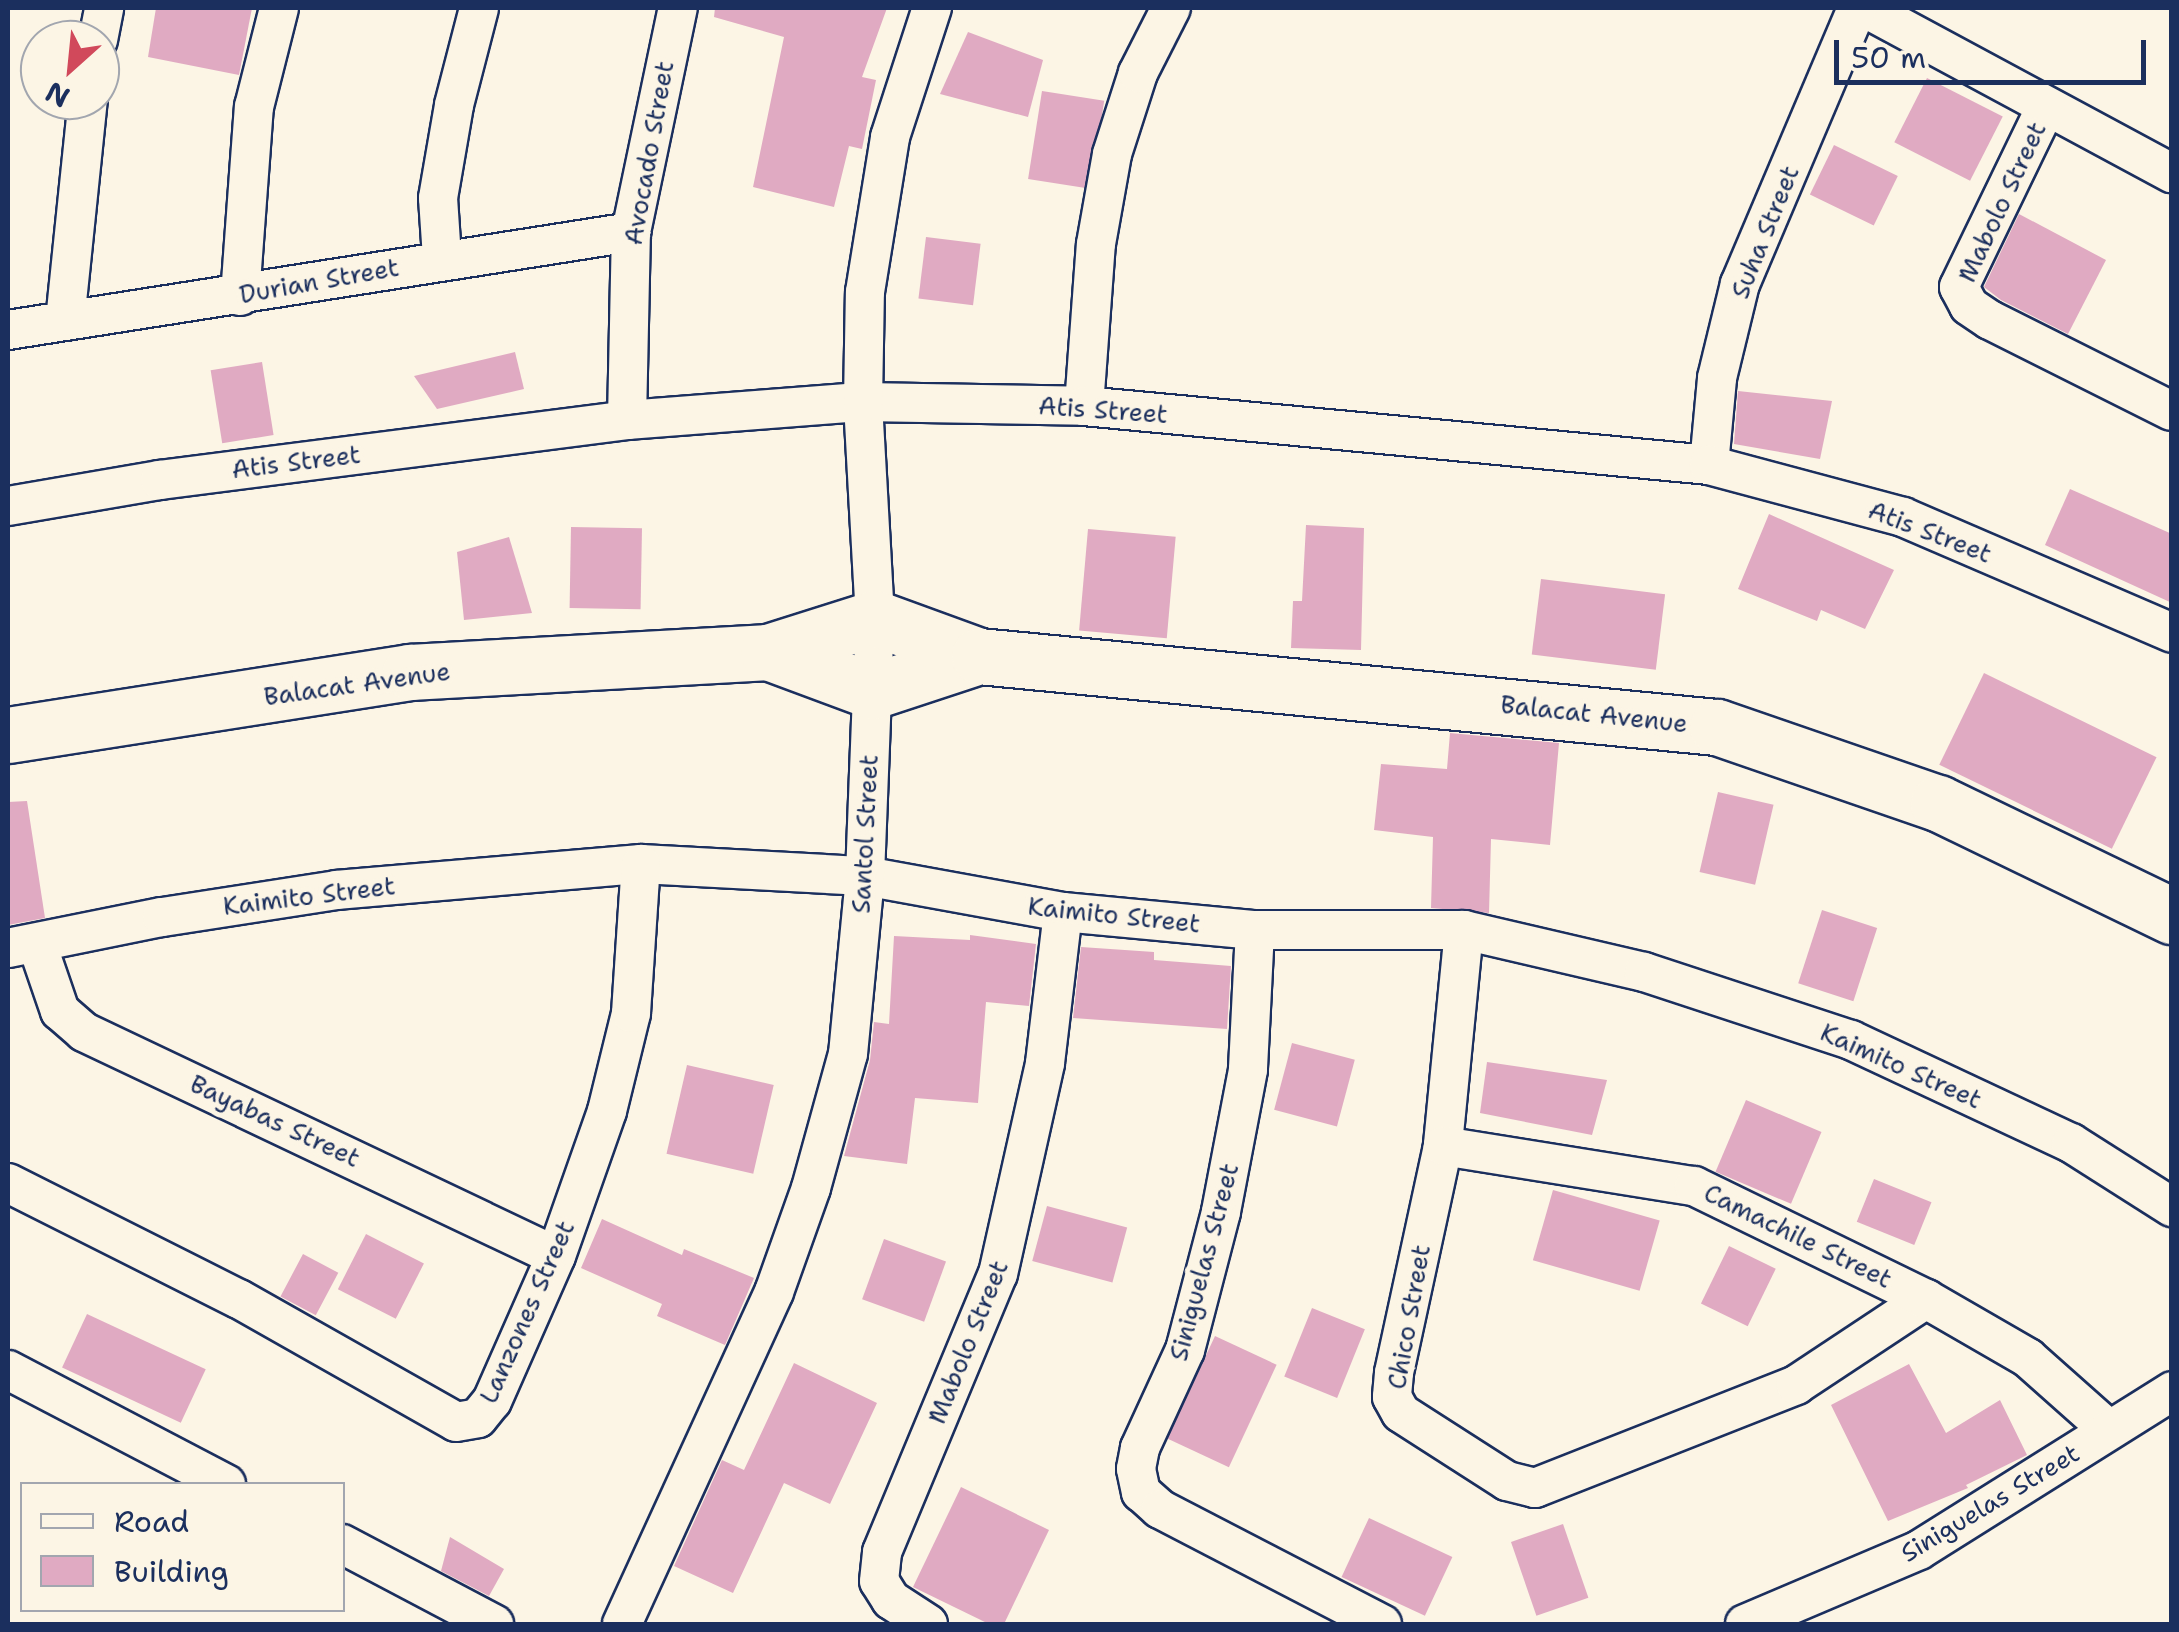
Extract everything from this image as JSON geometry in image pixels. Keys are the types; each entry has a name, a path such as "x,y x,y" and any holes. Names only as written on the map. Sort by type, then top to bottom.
{"street":[{"path":"240,296 254,107 278,8"},
{"path":"442,258 438,198 454,106 479,8"},
{"name":"Avocado Street","path":"627,420 631,232 678,8"},
{"name":"Santol Street","path":"622,1624 774,1292 811,1188 848,1054 865,876 876,618 863,402 864,292 890,137 932,8"},
{"path":"1084,406 1096,244 1112,154 1138,73 1172,8"},
{"name":"Suha Street","path":"1709,465 1717,378 1740,284 1857,8"},
{"path":"1866,8 2172,173"},
{"name":"Mabolo Street","path":"2046,107 1959,287 1968,306 1990,320 2172,411"},
{"path":"65,321 86,120"},
{"name":"Durian Street","path":"8,330 240,296 442,258 631,232"},
{"name":"Atis Street","path":"8,506 160,480 627,420 863,402 1084,406 1709,465 1902,517 2172,633"},
{"name":"Balacat Avenue","path":"8,735 410,672 768,652 876,618 979,656 1718,727 1938,803 2172,916"},
{"name":"Balacat Avenue","path":"768,652 873,692 979,656"},
{"name":"Kaimito Street","path":"22,946 162,916 336,890 641,864 865,876 1062,912 1255,930 1464,930 1644,972 1851,1040 2071,1143 2172,1207"},
{"name":"Lanzones Street","path":"8,1183 238,1299 456,1422 478,1418 492,1401 556,1256 607,1111 632,1013 641,864"},
{"name":"Mabolo Street","path":"928,1624 892,1600 879,1581 882,1552 998,1274 1045,1063 1062,912"},
{"name":"Siniguelas Street","path":"1255,930 1248,1070 1221,1212 1185,1350 1140,1448 1136,1469 1141,1492 1160,1510 1382,1624"},
{"name":"Chico Street","path":"1464,930 1443,1146 1392,1396 1401,1413 1507,1480 1535,1488 1796,1385 1926,1299"},
{"name":"Bayabas Street","path":"22,946 60,1011 84,1032 556,1256"},
{"name":"Camachile Street","path":"1443,1146 1694,1186 1926,1299 2028,1358 2110,1430"},
{"path":"8,1370 222,1482"},
{"name":"Siniguelas Street","path":"1745,1624 1919,1550 2172,1391"},
{"path":"345,1546 494,1624"}],"building":[{"path":"156,8 252,8 239,75 148,57"},
{"path":"715,8 887,8 862,77 876,80 862,149 849,146 834,207 753,187 784,37 714,17"},
{"path":"968,32 1043,60 1028,117 940,94"},
{"path":"1927,78 2003,117 1970,181 1894,142"},
{"path":"1042,91 1104,101 1090,189 1028,179"},
{"path":"1834,145 1898,176 1874,226 1810,194"},
{"path":"2019,214 2106,260 2068,334 2001,300 1984,287"},
{"path":"926,237 981,244 973,305 918,299"},
{"path":"515,352 524,389 437,409 414,376"},
{"path":"262,362 274,435 222,443 211,370"},
{"path":"1738,391 1832,401 1820,459 1734,444"},
{"path":"2070,489 2172,534 2172,603 2045,545"},
{"path":"1769,514 1894,570 1865,629 1821,610 1817,621 1738,589"},
{"path":"1306,525 1364,528 1361,650 1291,648 1293,601 1302,601"},
{"path":"571,527 642,528 641,609 570,608"},
{"path":"1088,529 1176,537 1167,638 1079,631"},
{"path":"509,537 532,613 464,620 457,552"},
{"path":"1541,579 1665,594 1656,670 1532,654"},
{"path":"1984,673 2157,757 2112,849 1939,765"},
{"path":"1450,733 1559,743 1550,845 1491,839 1489,913 1431,908 1433,837 1374,830 1381,764 1447,769"},
{"path":"1718,792 1774,805 1755,885 1700,872"},
{"path":"27,801 45,918 8,925 8,802"},
{"path":"1822,910 1877,928 1853,1001 1798,983"},
{"path":"970,935 1036,944 1029,1006 986,1002 978,1103 915,1098 907,1164 844,1156 870,1060 874,1022 889,1024 894,936 970,940"},
{"path":"1081,947 1154,952 1154,960 1231,966 1227,1029 1073,1018"},
{"path":"1292,1043 1355,1060 1337,1126 1274,1110"},
{"path":"1487,1062 1607,1080 1592,1135 1480,1113"},
{"path":"687,1065 774,1085 753,1174 667,1154"},
{"path":"1746,1100 1821,1132 1791,1204 1716,1172"},
{"path":"1874,1179 1931,1202 1914,1245 1857,1222"},
{"path":"1553,1190 1660,1221 1640,1291 1533,1260"},
{"path":"1047,1206 1127,1227 1112,1283 1032,1261"},
{"path":"602,1219 682,1255 684,1249 754,1278 725,1345 657,1316 662,1304 581,1268"},
{"path":"366,1234 424,1264 396,1319 338,1289"},
{"path":"884,1239 946,1262 924,1322 862,1299"},
{"path":"1729,1246 1776,1269 1748,1326 1701,1304"},
{"path":"303,1254 338,1273 316,1315 280,1296"},
{"path":"1312,1308 1365,1329 1337,1398 1284,1377"},
{"path":"87,1314 206,1369 181,1423 62,1367"},
{"path":"1215,1336 1277,1365 1229,1467 1167,1438"},
{"path":"794,1363 877,1403 830,1504 784,1483 733,1593 674,1566 722,1460 744,1470"},
{"path":"1909,1364 1946,1433 2000,1400 2027,1455 1966,1485 1968,1488 1888,1521 1831,1405"},
{"path":"961,1487 1049,1530 1004,1624 989,1624 913,1587"},
{"path":"1369,1518 1452,1557 1425,1616 1342,1577"},
{"path":"1563,1524 1588,1598 1536,1616 1511,1542"},
{"path":"450,1537 504,1569 489,1596 441,1571"}]}
